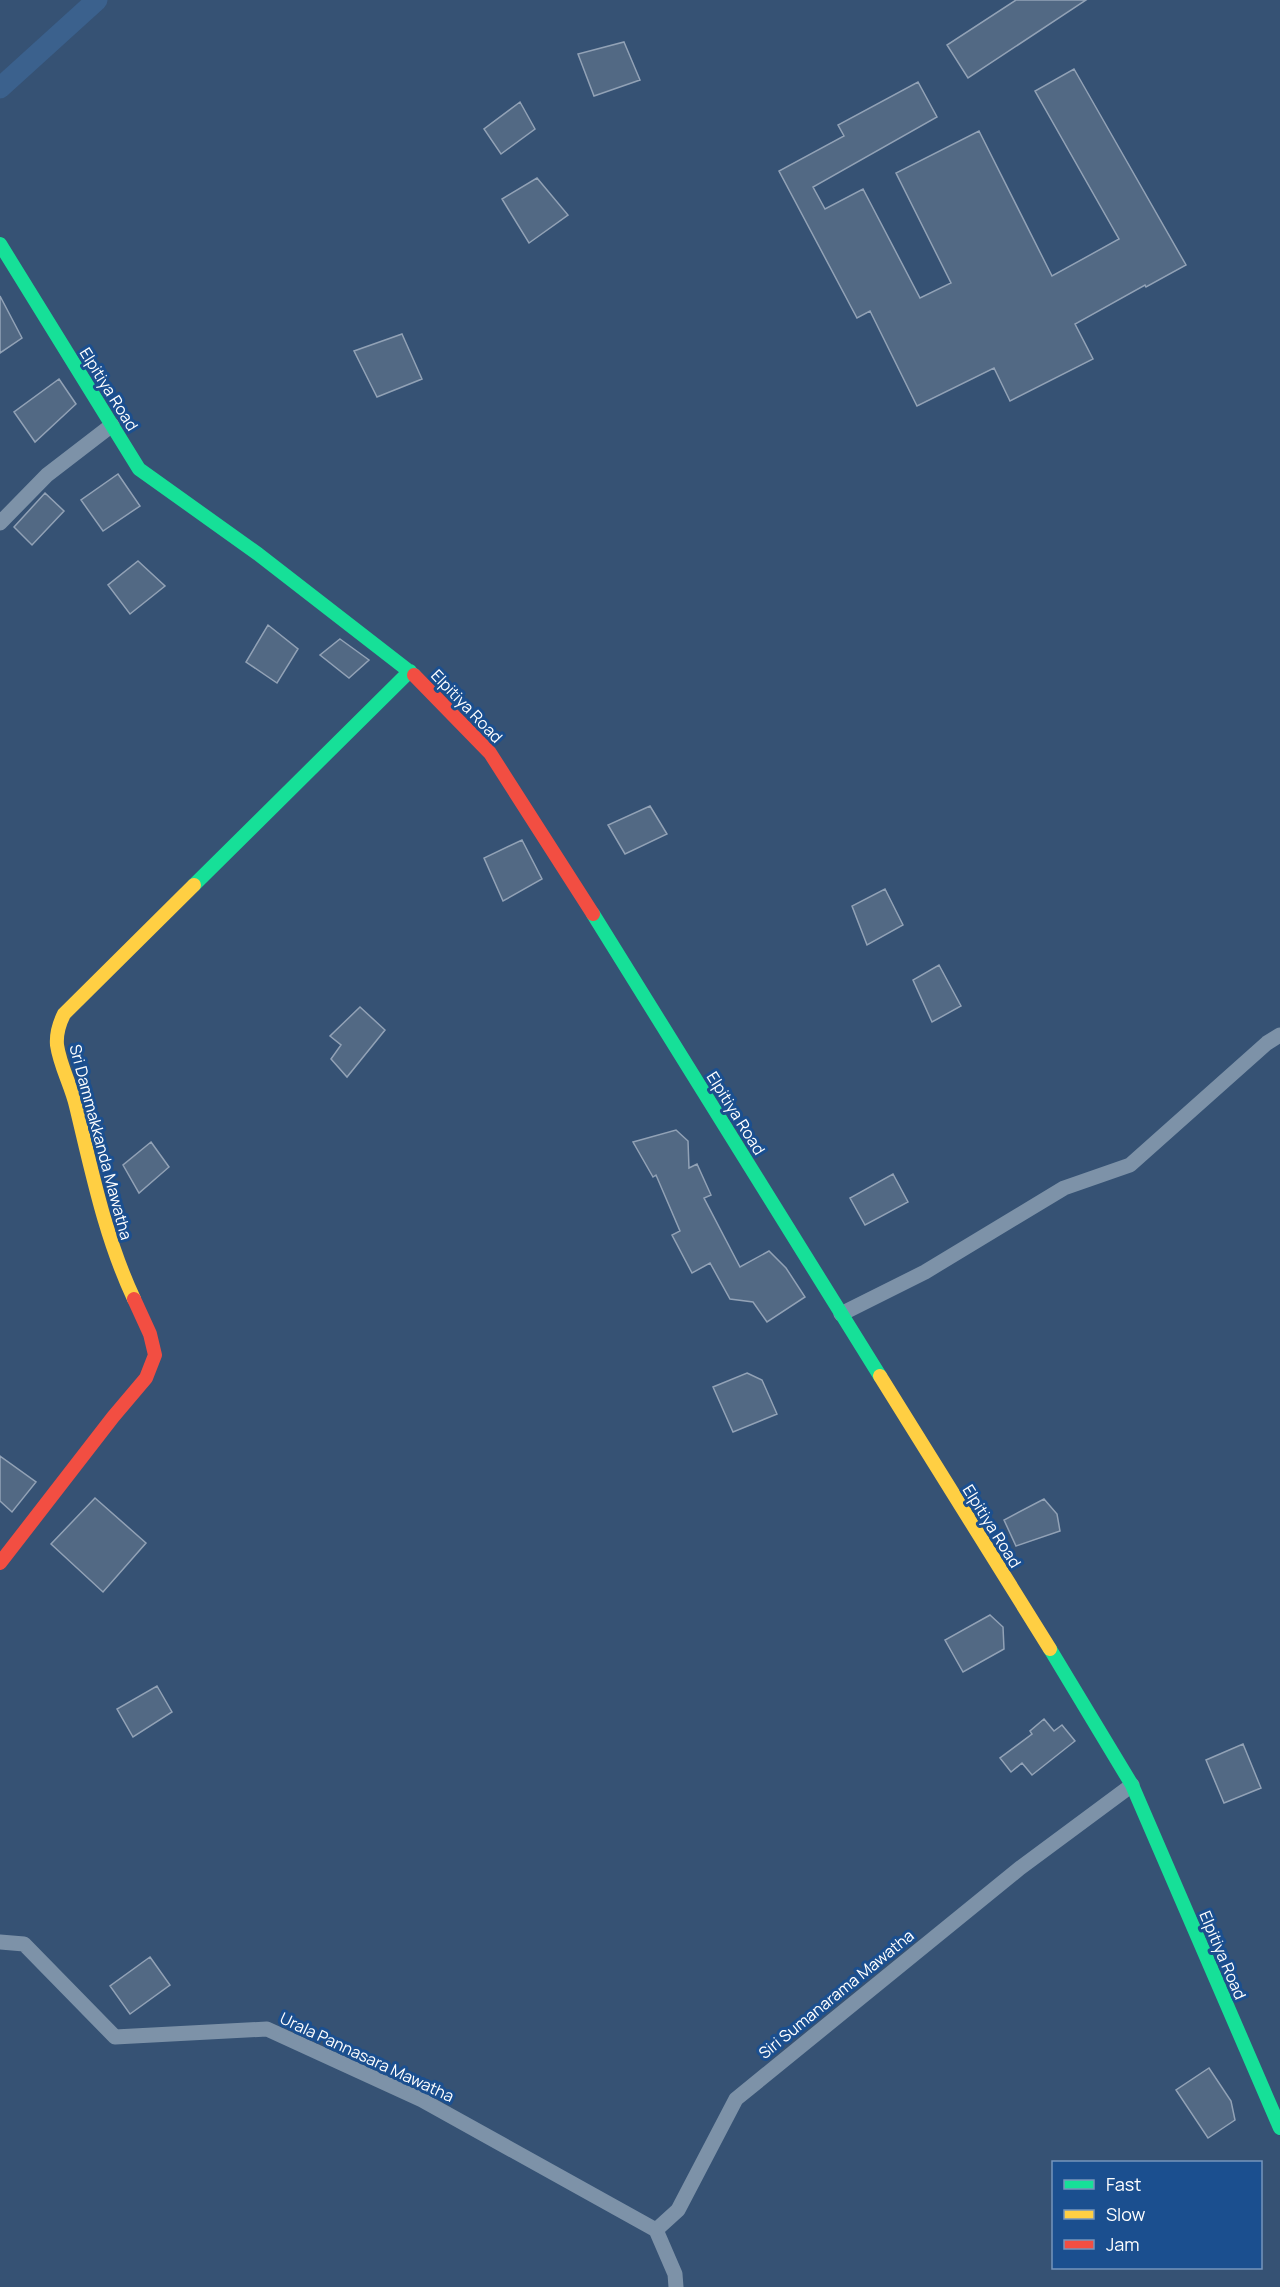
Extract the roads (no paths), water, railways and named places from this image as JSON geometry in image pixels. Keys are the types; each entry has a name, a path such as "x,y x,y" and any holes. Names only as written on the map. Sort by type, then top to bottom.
{"main road":[{"name":"Elpitiya Road","path":"0,244 139,469 258,554 410,671 490,753 612,944 1132,1785 1280,2128"},
{"name":"Sri Dammakkanda Mawatha","path":"0,1563 146,1378 155,1355 150,1334 120,1270 94,1188 75,1103 64,1074 57,1043 58,1026 64,1014 410,671"}],"street":[{"path":"0,523 48,475 112,425"},
{"path":"841,1314 925,1272 1064,1188 1130,1165 1267,1043 1280,1035"},
{"name":"Siri Sumanarama Mawatha","path":"656,2229 678,2210 736,2098 1020,1869 1132,1785"},
{"name":"Urala Pannasara Mawatha","path":"0,1942 24,1944 115,2037 267,2030 422,2100 656,2229"},
{"path":"656,2229 675,2274 676,2287"}],"waterway":[{"path":"0,88 97,0"}]}
